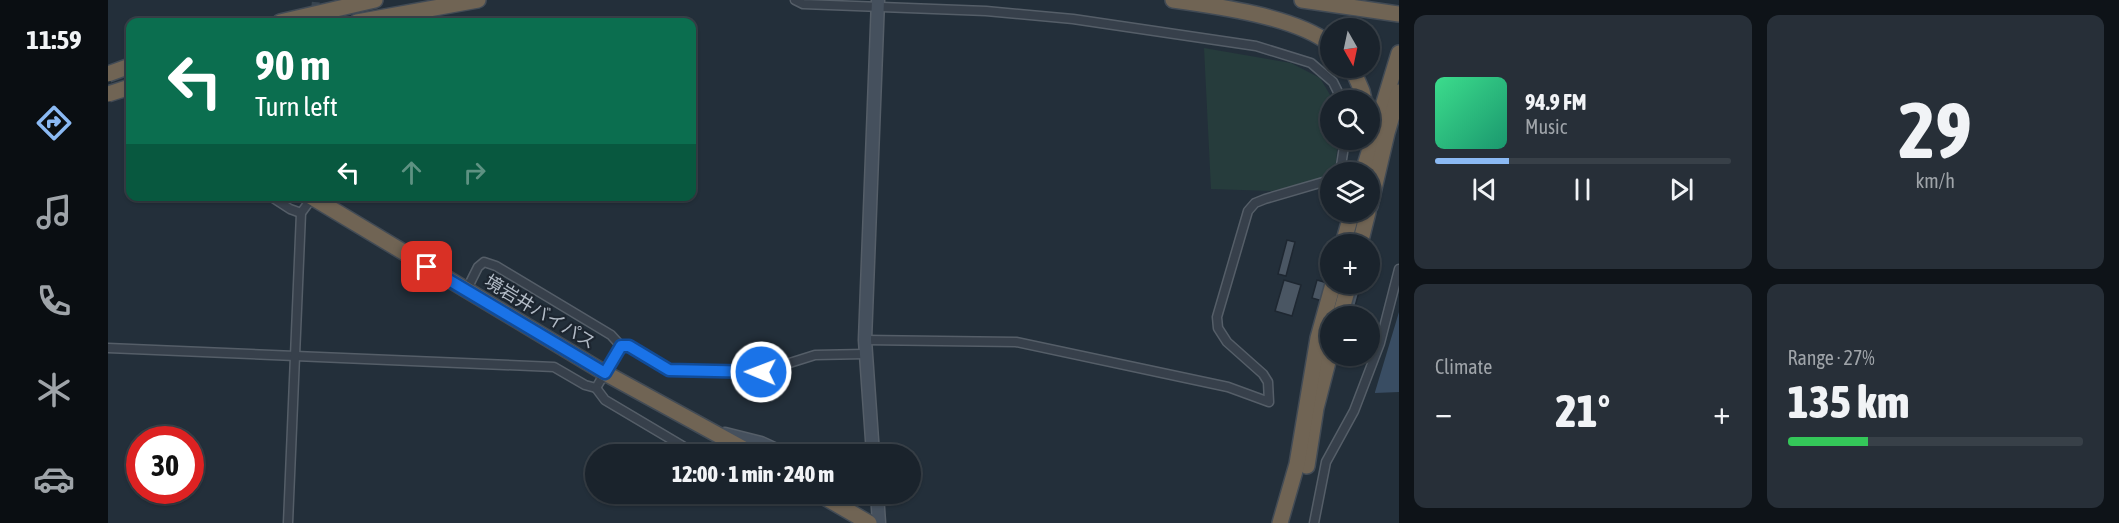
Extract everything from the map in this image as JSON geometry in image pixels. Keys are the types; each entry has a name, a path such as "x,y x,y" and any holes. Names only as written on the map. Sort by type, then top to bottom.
{"highway":[{"path":"297,18 375,0"},
{"path":"379,18 478,0"},
{"path":"1173,0 1289,23 1320,36"},
{"path":"1302,0 1399,14"},
{"path":"1364,162 1399,53"},
{"path":"108,74 126,67"},
{"path":"108,74 126,85"},
{"path":"108,94 126,88"},
{"path":"1380,164 1399,92"},
{"path":"1380,173 1399,129"},
{"name":"境岩井バイパス","path":"318,201 605,373 736,444"},
{"path":"1280,523 1297,464 1318,338 1330,294"},
{"path":"1290,523 1306,467 1316,408 1327,366"},
{"path":"836,504 869,523"}],"street":[{"path":"795,0 803,4 878,3 1073,19 1256,46 1311,63 1333,82 1337,90"},
{"path":"872,444 865,340 878,3"},
{"path":"865,340 1016,342 1228,387 1269,402 1268,382 1263,374 1227,342 1218,328 1217,317 1248,211 1255,203 1265,199 1320,183"},
{"path":"278,201 301,213"},
{"path":"288,523 301,213 308,201"},
{"path":"466,291 478,267 484,262 496,266 611,335 621,346 629,346 669,370 761,372 815,355 866,354"},
{"path":"1314,523 1326,462 1354,411 1376,353 1399,269"},
{"path":"596,388 621,346"},
{"path":"108,348 554,367 585,386 596,388 604,400 679,444"},
{"path":"716,432 763,444"},
{"path":"871,444 872,440"},
{"path":"878,504 879,523"}],"green space":[{"path":"1204,48 1291,63 1320,78 1327,90 1320,90 1320,150 1337,150 1336,162 1320,162 1320,180 1272,191 1211,189"}],"water":[{"path":"1399,312 1399,392 1375,393 1375,392"}],"building":[{"path":"1287,240 1295,242 1286,276 1278,274"},
{"path":"1284,280 1301,285 1292,316 1275,311"},
{"path":"1317,280 1320,281 1320,294 1358,294 1355,306 1340,306 1312,298"}],"tunnel":[{"path":"314,18 316,0"}],"route":[{"path":"427,267 605,373 621,346 629,346 669,370 761,372"}]}
